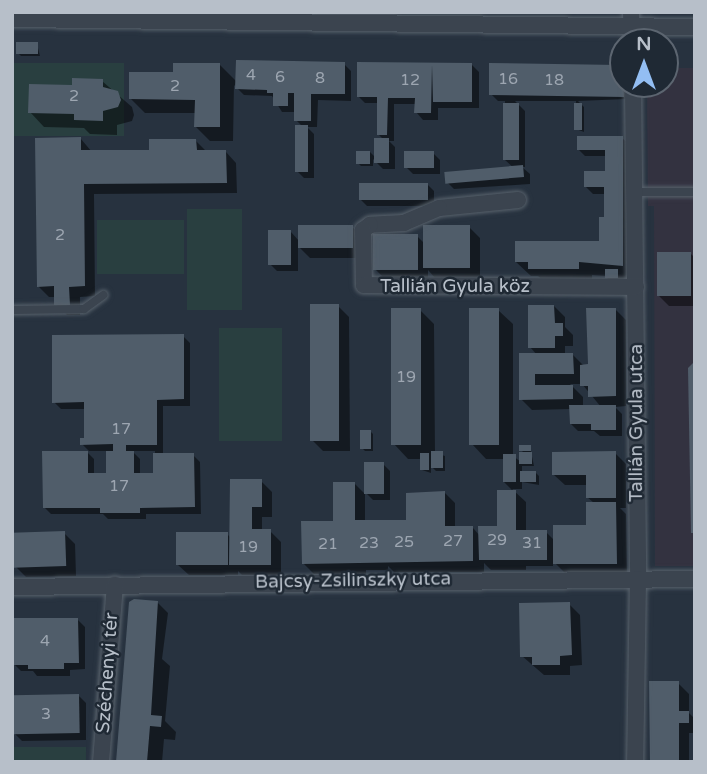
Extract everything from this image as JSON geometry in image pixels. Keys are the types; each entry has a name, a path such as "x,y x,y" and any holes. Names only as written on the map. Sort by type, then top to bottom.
{"street":[{"path":"12,19 293,18 695,27"},
{"name":"Tallián Gyula utca","path":"633,98 638,579 635,762"},
{"name":"Tallián Gyula köz","path":"518,200 439,208 404,223 370,225 363,230 364,285 636,287"},
{"name":"Bajcsy-Zsilinszky utca","path":"12,587 695,579"},
{"name":"Széchenyi tér","path":"101,762 115,585"}],"lane":[{"path":"636,192 695,192"},
{"path":"12,310 84,309 103,295"}],"shaded area":[{"path":"679,68 695,68 695,566 655,566 654,206 648,206 647,98 679,98"}],"green space":[{"path":"12,63 124,63 124,136 12,136"},
{"path":"187,209 242,209 242,310 187,310"},
{"path":"97,220 184,220 184,274 97,274"},
{"path":"219,328 282,328 282,441 219,441"},
{"path":"12,747 86,747 86,762 12,762"}],"building":[{"path":"16,42 38,42 38,54 16,54"},
{"path":"236,60 345,62 345,94 311,94 311,121 294,121 294,93 288,93 288,106 273,106 273,93 267,93 267,90 235,89"},
{"path":"357,62 472,63 472,102 433,102 432,65 431,113 414,113 415,98 388,98 387,135 377,135 377,97 357,97"},
{"path":"173,63 220,63 220,127 194,127 195,100 129,99 129,72 173,72"},
{"path":"489,63 609,65 609,97 489,95"},
{"path":"72,78 103,79 103,87 118,91 121,100 118,107 103,111 103,121 74,120 74,114 28,113 29,84 72,85"},
{"path":"503,103 519,103 519,160 503,160"},
{"path":"574,103 582,103 582,130 574,130"},
{"path":"295,125 308,125 308,172 295,172"},
{"path":"577,136 623,136 623,266 579,262 579,269 528,269 528,262 515,262 515,241 599,241 599,217 604,217 604,187 584,187 584,171 605,171 605,150 577,150"},
{"path":"81,137 81,150 149,150 149,139 196,139 197,150 226,150 227,183 84,184 85,286 69,287 70,305 54,305 54,286 37,287 35,138"},
{"path":"374,138 389,138 389,163 374,163"},
{"path":"356,151 370,151 370,164 356,164"},
{"path":"404,151 434,151 434,168 404,168"},
{"path":"523,165 524,177 445,184 444,172"},
{"path":"359,183 428,183 428,200 359,200"},
{"path":"298,225 353,225 353,248 298,248"},
{"path":"423,225 470,225 470,268 423,268"},
{"path":"268,230 291,230 291,265 268,265"},
{"path":"373,234 418,234 418,270 373,270"},
{"path":"657,252 691,252 691,296 657,296"},
{"path":"605,269 618,269 618,278 605,278"},
{"path":"310,304 339,304 339,441 310,441"},
{"path":"528,305 554,305 555,323 563,323 563,336 555,336 555,348 528,348"},
{"path":"391,308 421,308 421,445 391,445"},
{"path":"469,308 499,308 499,445 469,445"},
{"path":"586,308 616,308 616,396 588,397 588,386 580,386 580,365 588,364"},
{"path":"184,334 184,399 157,400 157,445 126,445 126,451 134,451 134,473 153,473 153,453 194,453 195,507 140,508 140,513 100,513 100,508 43,508 42,451 88,451 88,473 106,473 106,451 113,451 113,444 80,445 80,438 84,438 84,402 52,403 52,335"},
{"path":"519,353 573,353 574,374 535,374 535,385 573,385 573,399 519,400"},
{"path":"695,361 695,533 691,533 688,368"},
{"path":"569,405 616,405 616,430 591,430 591,424 570,424"},
{"path":"360,430 371,430 371,449 360,449"},
{"path":"519,445 531,445 531,451 519,451"},
{"path":"431,451 443,451 443,468 431,468"},
{"path":"616,451 616,498 586,498 586,475 552,475 552,452"},
{"path":"519,452 532,452 532,464 519,464"},
{"path":"420,453 429,453 429,470 420,470"},
{"path":"503,454 516,454 516,482 503,482"},
{"path":"364,462 384,462 384,494 364,494"},
{"path":"520,471 536,471 536,482 520,482"},
{"path":"230,479 262,479 262,507 252,507 252,529 271,529 271,565 229,565"},
{"path":"333,482 355,482 355,520 406,520 406,493 445,491 445,526 473,526 473,561 302,564 301,521 333,521"},
{"path":"497,490 516,490 516,530 547,530 547,560 479,560 478,526 497,526"},
{"path":"586,502 616,502 617,564 553,564 553,525 586,525"},
{"path":"65,531 66,566 13,568 12,533"},
{"path":"176,532 228,532 228,565 176,565"},
{"path":"134,599 158,601 151,715 162,716 161,727 150,726 147,762 116,762 129,602"},
{"path":"570,602 572,655 560,656 560,665 532,665 532,657 520,657 519,603"},
{"path":"12,618 78,618 79,663 64,663 64,669 28,669 28,665 12,665"},
{"path":"649,681 679,681 679,711 689,711 689,723 679,723 679,762 650,762"},
{"path":"79,694 80,733 14,734 13,695"}]}
